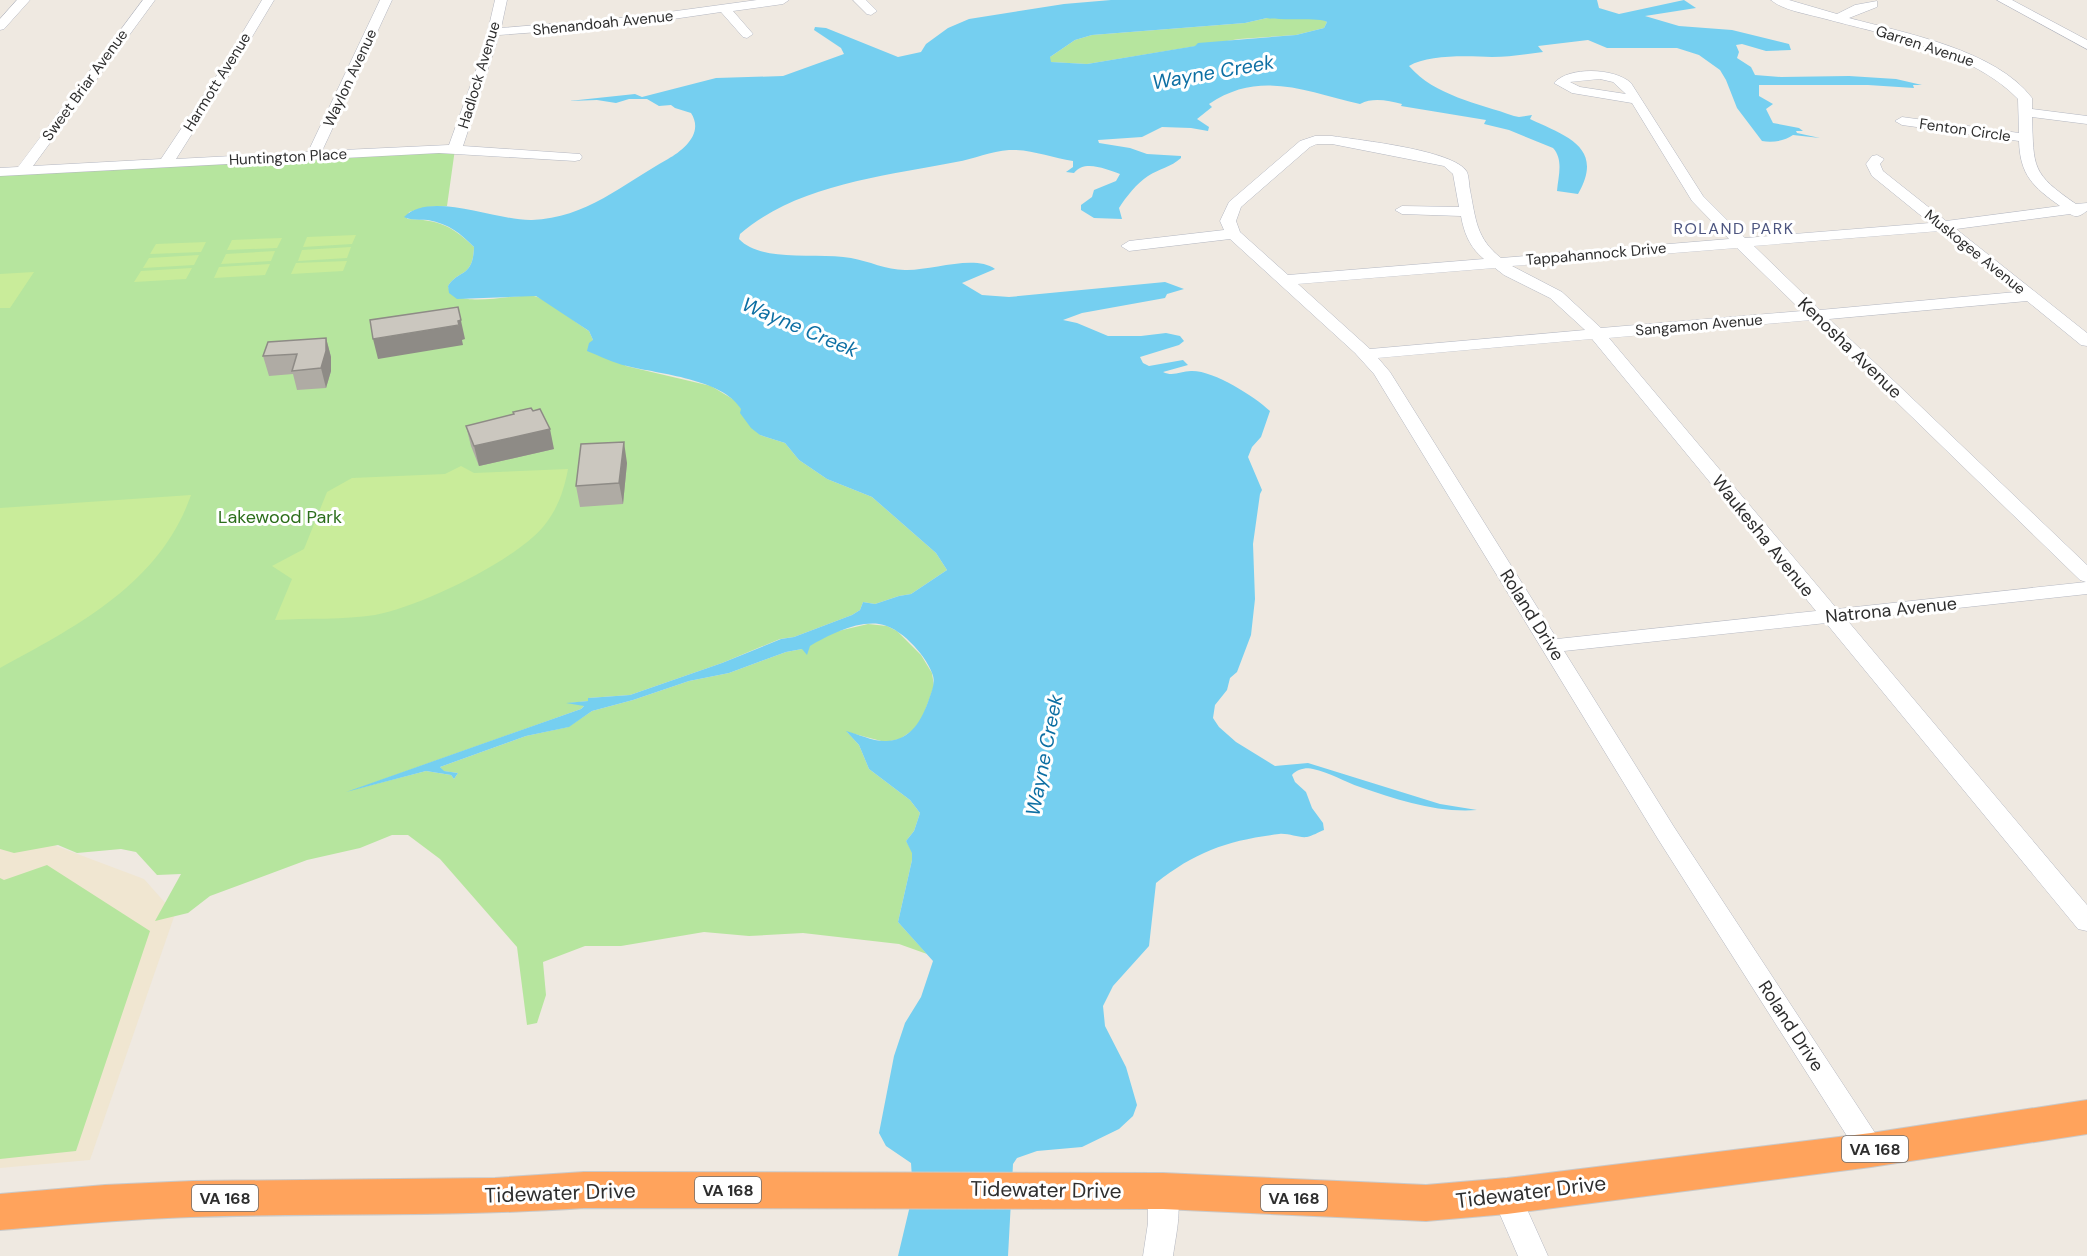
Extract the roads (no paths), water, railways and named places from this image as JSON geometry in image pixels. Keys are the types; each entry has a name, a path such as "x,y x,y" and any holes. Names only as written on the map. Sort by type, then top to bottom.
{"highway":[{"name":"Tidewater Drive","path":"0,1212 105,1203 289,1197 495,1196 584,1190 1163,1191 1426,1203 1507,1196 1871,1150 2087,1117"}],"street":[{"path":"0,26 24,0"},
{"name":"Sweet Briar Avenue","path":"22,171 149,0"},
{"name":"Harmott Avenue","path":"165,164 225,72 268,0"},
{"name":"Waylon Avenue","path":"313,155 356,68 386,0"},
{"name":"Hadlock Avenue","path":"455,149 474,98 501,0"},
{"name":"Shenandoah Avenue","path":"493,32 586,26 783,0"},
{"path":"859,0 871,11"},
{"name":"Garren Avenue","path":"1777,0 1956,54 1991,69 2021,91 2025,98 2026,161 2034,177 2080,208 2087,218"},
{"path":"2003,0 2087,45"},
{"path":"1837,19 1873,4"},
{"path":"725,9 747,34"},
{"name":"Kenosha Avenue","path":"1637,100 1576,90 1563,85 1562,81 1600,75 1613,76 1625,81 1637,100 1697,198 2087,576"},
{"path":"2027,112 2087,120"},
{"name":"Fenton Circle","path":"1902,121 2027,138"},
{"name":"Waukesha Avenue","path":"1233,234 1227,221 1234,205 1305,144 1323,140 1446,162 1461,173 1475,241 1496,262 1556,295 1598,334 1830,616 2087,922"},
{"name":"Huntington Place","path":"0,172 455,149 575,157"},
{"name":"Muskogee Avenue","path":"1877,159 1873,164 1877,173 2087,341"},
{"name":"Tappahannock Drive","path":"1283,280 1943,226 2080,208"},
{"path":"1402,210 1468,212"},
{"path":"1130,246 1233,234"},
{"name":"Roland Drive","path":"1233,234 1366,354 1381,372 1666,833 1871,1150"},
{"name":"Sangamon Avenue","path":"1366,354 2031,296"},
{"name":"Natrona Avenue","path":"1551,646 2087,588"},
{"path":"1158,1256 1163,1223 1163,1191"},
{"path":"1507,1196 1533,1256"}],"water":[{"name":"Wayne Creek","path":"1111,0 1597,0 1599,8 1619,14 1684,0 1696,8 1645,16 1679,26 1732,30 1789,44 1791,50 1766,51 1742,44 1736,45 1739,52 1737,58 1751,67 1755,75 1849,76 1896,79 1922,85 1913,85 1914,88 1868,85 1759,85 1759,96 1773,104 1766,109 1773,123 1799,128 1803,131 1796,131 1797,133 1820,138 1793,135 1782,140 1766,142 1762,141 1737,108 1720,70 1699,55 1677,48 1607,48 1588,40 1538,46 1543,52 1518,55 1427,59 1409,66 1431,85 1444,92 1514,116 1532,115 1530,119 1556,131 1578,145 1587,165 1585,178 1578,194 1557,191 1559,163 1553,148 1509,130 1484,124 1486,120 1401,106 1402,104 1386,101 1376,100 1360,104 1302,89 1265,85 1228,93 1209,104 1212,107 1197,119 1209,127 1208,131 1162,127 1142,137 1098,140 1099,143 1130,148 1147,154 1181,156 1177,161 1148,176 1136,186 1119,208 1122,219 1094,218 1081,210 1081,205 1092,197 1094,190 1116,181 1120,174 1090,166 1074,173 1066,172 1073,167 1073,161 1033,152 1009,150 871,178 814,193 762,217 740,234 739,239 761,251 776,254 838,256 898,270 964,263 986,265 995,269 962,283 982,295 1009,297 1165,282 1184,289 1167,294 1165,298 1082,313 1063,320 1077,323 1108,336 1166,333 1180,336 1184,341 1179,345 1140,357 1143,363 1149,366 1183,360 1188,365 1163,372 1174,374 1200,372 1221,379 1244,391 1270,411 1261,437 1252,447 1248,457 1262,490 1253,544 1255,599 1251,635 1237,672 1230,678 1227,690 1215,705 1213,718 1219,727 1236,742 1275,766 1308,763 1440,804 1477,810 1447,810 1403,801 1313,769 1299,770 1294,773 1292,775 1295,782 1306,792 1312,808 1323,823 1324,830 1307,837 1279,834 1229,844 1199,855 1156,883 1149,946 1113,986 1103,1006 1105,1026 1126,1067 1137,1105 1133,1116 1119,1129 1082,1147 1037,1151 1017,1158 1013,1164 1008,1256 898,1256 913,1193 911,1163 886,1146 879,1133 894,1056 905,1023 921,997 933,961 898,922 912,860 912,853 906,841 914,831 920,813 910,800 869,769 859,745 846,731 871,739 895,740 909,733 919,721 934,683 933,676 924,658 903,635 879,624 852,627 834,633 810,646 807,655 802,649 786,652 729,673 689,681 592,711 569,727 526,736 440,767 444,771 458,773 454,779 451,775 426,771 346,792 581,709 584,706 566,703 588,701 588,698 630,695 852,615 860,610 863,602 875,604 911,594 947,570 936,553 872,497 827,479 799,460 785,443 760,435 751,428 740,413 741,409 732,399 720,391 689,379 622,365 587,351 589,343 593,340 589,331 536,296 457,299 449,293 448,286 471,264 474,247 459,233 442,224 404,217 416,209 430,206 447,206 532,220 570,213 603,198 674,155 686,146 694,134 694,120 691,113 671,105 659,106 647,99 629,99 616,103 597,100 569,101 635,94 642,97 716,78 783,76 844,54 841,48 814,30 815,27 826,28 898,57 921,52 926,44 948,28 969,19 1064,4","holes":["1273,19 1327,22 1324,28 1296,35 1198,43 1195,46 1087,64 1051,62 1050,57 1075,40 1092,35"]}],"district":[{"name":"ROLAND PARK","path":"1734,228"}],"park label":[{"name":"Lakewood Park","path":"280,517"}]}
